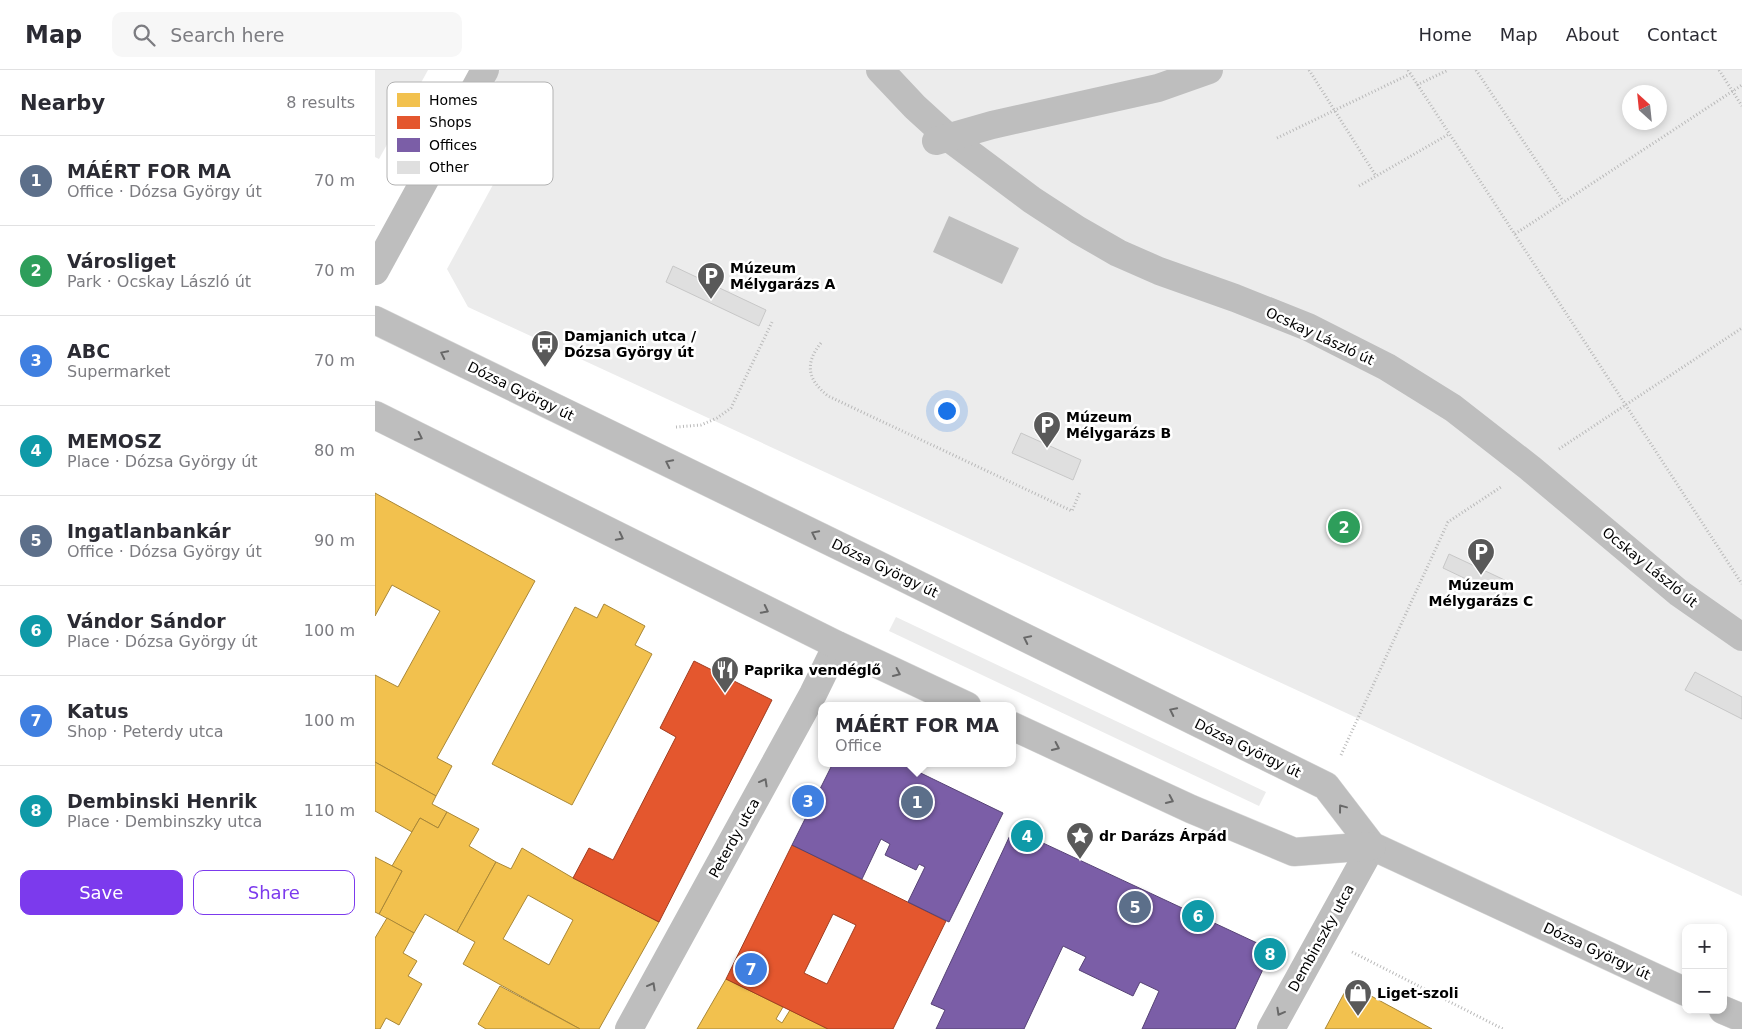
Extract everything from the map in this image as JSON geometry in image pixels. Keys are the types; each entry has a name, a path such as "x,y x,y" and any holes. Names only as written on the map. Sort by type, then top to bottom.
{"main road":[{"path":"478,82 485,70"},
{"name":"Ocskay László út","path":"880,70 915,107 938,141 1078,230 1118,253 1159,271 1308,327 1387,367 1453,408 1530,468 1679,593 1742,637"},
{"path":"938,141 992,126 1158,88 1209,70"},
{"path":"375,271 422,185"},
{"name":"Dózsa György út","path":"375,320 875,562 1326,786 1372,846 1682,990"},
{"path":"375,415 837,645 958,702"},
{"name":"Peterdy utca","path":"629,1029 813,694 837,645"},
{"name":"Dózsa György út","path":"1016,728 1191,810 1294,852 1372,846"},
{"name":"Dembinszky utca","path":"1271,1029 1372,846"},
{"path":"1727,1012 1742,1018"}],"path":[{"path":"1309,70 1376,176"},
{"path":"1408,70 1742,584"},
{"path":"1417,85 1448,70"},
{"path":"1476,70 1563,201"},
{"path":"1719,70 1742,106"},
{"path":"1277,138 1410,74"},
{"path":"1515,234 1742,85"},
{"path":"1359,186 1449,134"},
{"path":"668,428 701,425 717,418 731,408 773,320"},
{"path":"1341,755 1448,522 1742,328"},
{"path":"821,343 811,358 809,368 818,388 828,396 1072,511 1080,492"},
{"path":"1346,949 1503,1029"}],"shaded area":[{"path":"375,70 428,70 421,82 387,82 387,144 379,159 375,157"},
{"path":"479,70 1742,70 1742,896 468,307 447,269 493,185 553,185 553,82 497,82"},
{"path":"949,216 1019,248 1002,284 933,252"},
{"path":"896,617 1266,792 1259,806 889,631"}],"building: Homes":[{"path":"375,493 535,581 437,758 452,766 436,796 375,762 375,675 398,687 440,611 392,585 375,616"},
{"path":"604,604 645,626 635,645 652,654 572,805 492,764 575,607 597,618"},
{"path":"375,762 436,796 432,804 447,812 438,828 420,818 412,832 375,811"},
{"path":"447,812 479,829 469,846 496,862 457,932 425,914 414,933 379,914 402,871 392,866 420,818 438,828"},
{"path":"522,848 573,878 659,922 599,1029 580,1029 463,964 475,942 457,932 496,862 511,869","holes":["528,895 573,920 549,965 503,939"]},
{"path":"375,857 402,871 379,914 375,912"},
{"path":"387,918 414,933 403,953 417,961 408,976 422,984 399,1025 386,1018 380,1029 375,1029 375,938"},
{"path":"726,979 783,1007 776,1019 782,1023 790,1010 828,1029 697,1029"},
{"path":"1349,984 1432,1029 1325,1029"},
{"path":"500,986 580,1029 486,1029 478,1024"}],"building: Shops":[{"path":"694,661 772,700 659,922 573,878 589,848 613,860 676,737 660,728"},
{"path":"792,845 946,921 893,1029 828,1029 726,979","holes":["833,914 856,925 827,984 804,973"]}],"building: Offices":[{"path":"831,767 908,767 1003,813 949,922 908,902 925,867 919,864 916,870 885,855 890,844 881,839 862,879 792,845"},
{"path":"1013,829 1272,950 1235,1029 1142,1029 1159,991 1140,982 1133,996 1079,970 1086,957 1063,946 1024,1029 936,1029 945,1010 931,1004"}],"building: Other":[{"path":"673,266 766,310 759,326 666,282"},
{"path":"1021,433 1081,460 1073,480 1012,453"},
{"path":"1449,554 1511,583 1504,597 1443,568"},
{"path":"1695,672 1742,697 1742,719 1685,690"}],"place":[{"name":"Múzeum Mélygarázs A","path":"711,300"},
{"name":"Damjanich utca / Dózsa György út","path":"545,368"},
{"name":"Múzeum Mélygarázs B","path":"1047,449"},
{"name":"Városliget","path":"1344,527"},
{"name":"Múzeum Mélygarázs C","path":"1481,576"},
{"name":"Paprika vendéglő","path":"725,694"},
{"name":"ABC","path":"808,801"},
{"name":"MÁÉRT FOR MA","path":"917,802"},
{"name":"MEMOSZ","path":"1027,836"},
{"name":"dr Darázs Árpád","path":"1080,860"},
{"name":"Ingatlanbankár","path":"1135,907"},
{"name":"Vándor Sándor","path":"1198,916"},
{"name":"Dembinski Henrik","path":"1270,954"},
{"name":"Katus","path":"751,969"},
{"name":"Liget-szoli","path":"1358,1017"}]}
